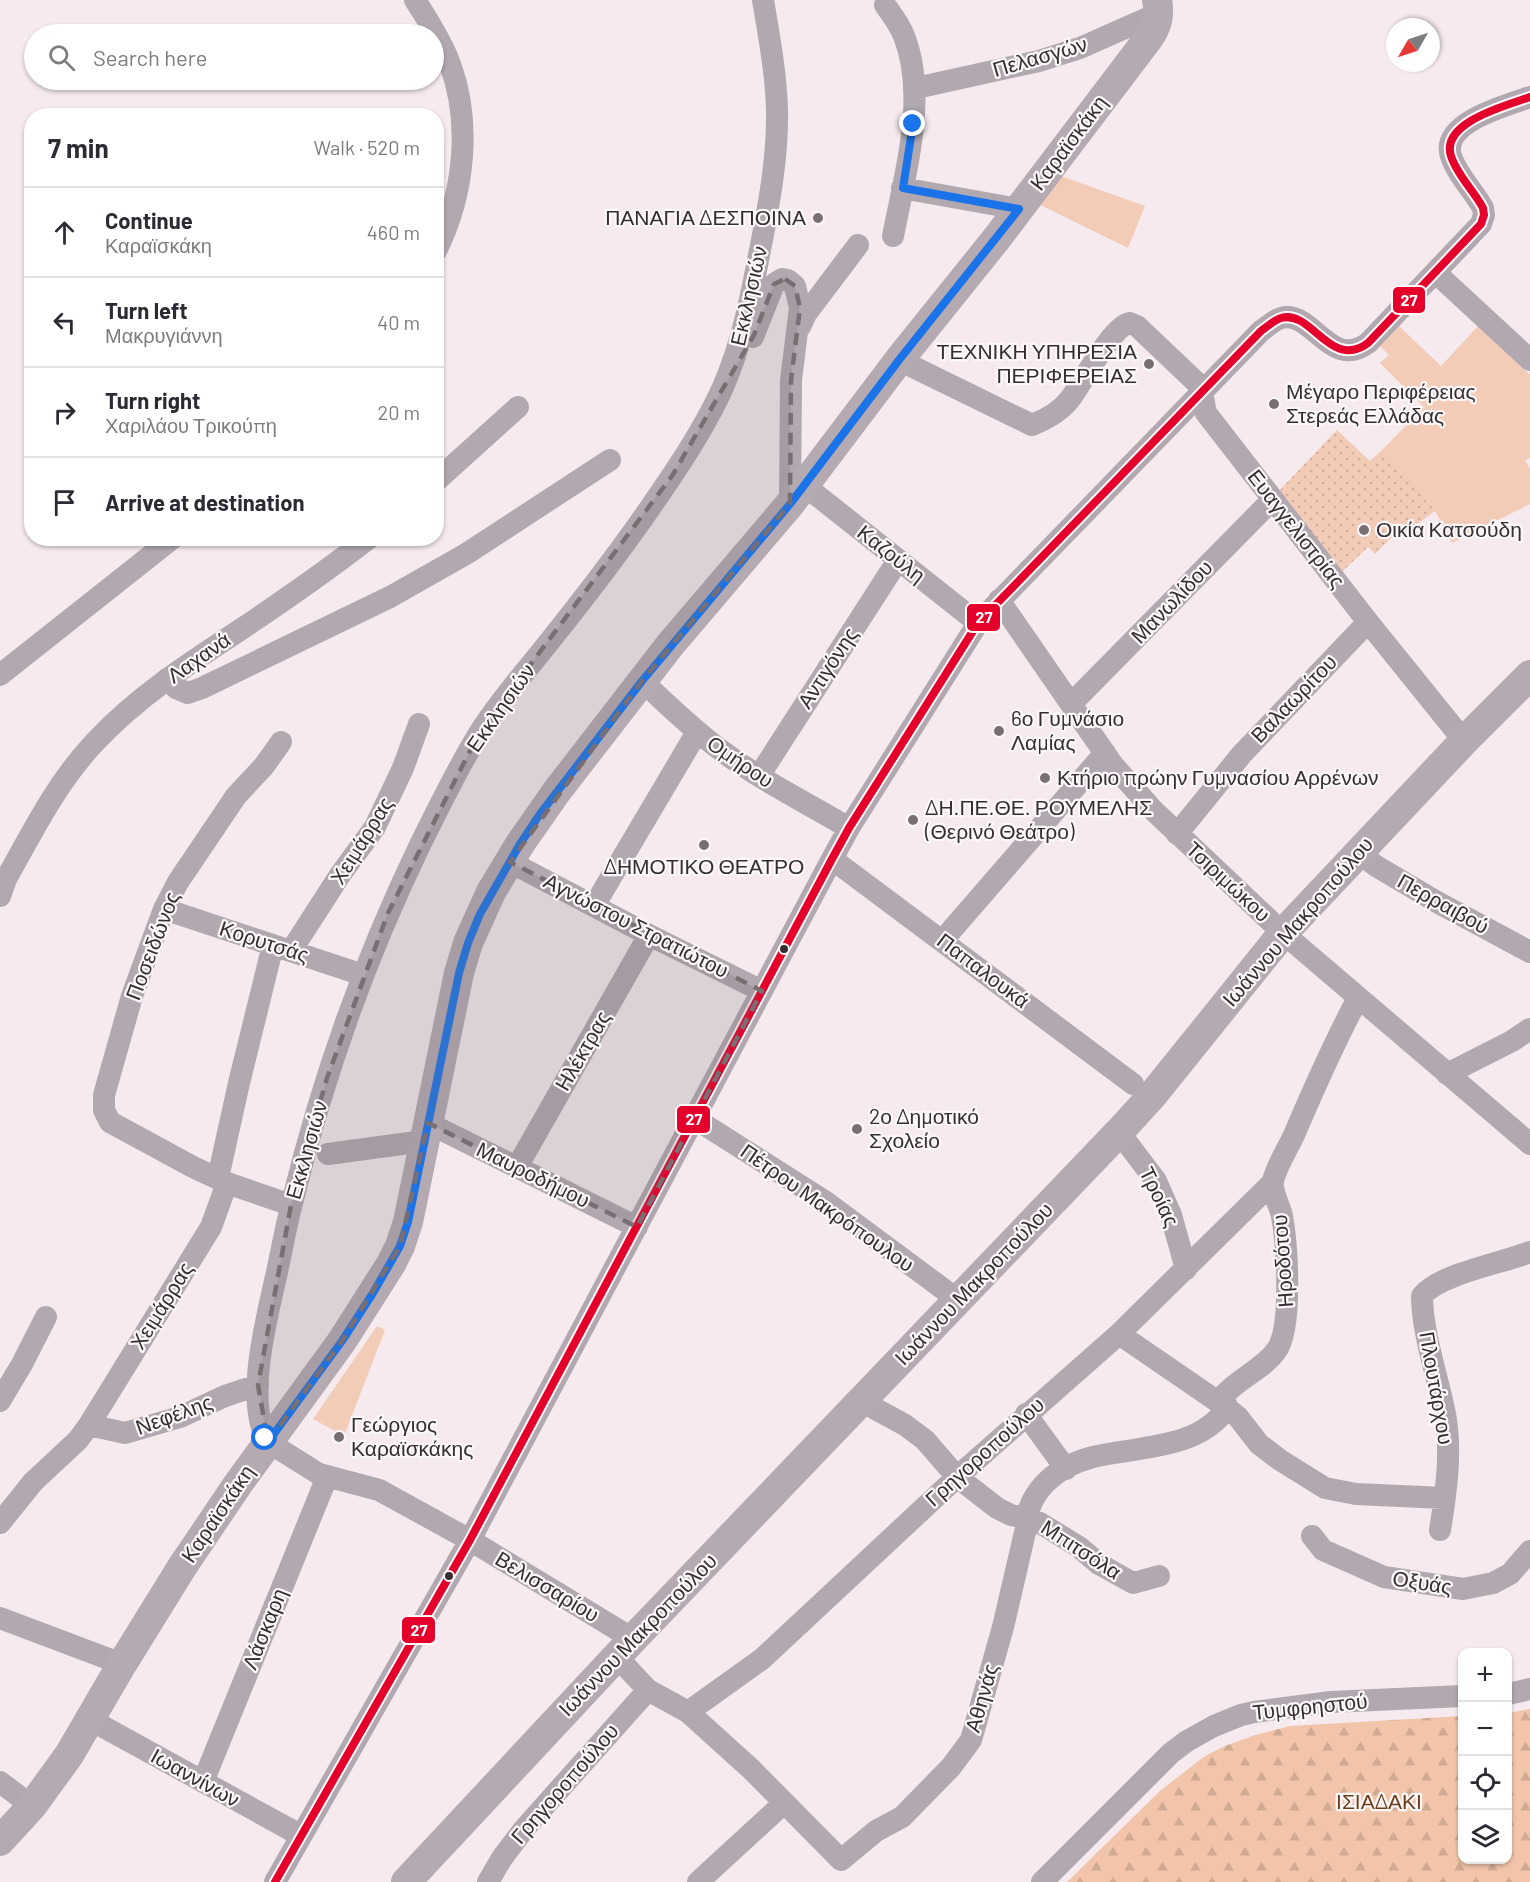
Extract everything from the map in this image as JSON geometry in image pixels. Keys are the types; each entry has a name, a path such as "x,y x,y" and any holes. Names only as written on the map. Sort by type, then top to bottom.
{"main road":[{"name":"Καραϊσκάκη","path":"1,1839 32,1806 69,1755 182,1567 238,1484 342,1341 400,1246 408,1222 459,973 468,943 480,914 540,814 642,681 797,494 899,360 1019,209 1148,39 1156,27 1158,6"},
{"name":"Ιωάννου Μακροπούλου","path":"406,1882 625,1648 1151,1097 1283,933 1464,741 1530,675"}],"street":[{"path":"415,0 430,24"},
{"name":"Εκκλησιών","path":"268,1442 261,1419 258,1385 268,1307 291,1205 322,1095 363,975 388,913 440,805 479,733 643,519 689,450 730,370 754,282 767,216 772,171 777,107 764,0"},
{"path":"885,4 903,33 910,52 916,88 913,124 893,236"},
{"name":"Πελασγών","path":"916,88 1039,61 1080,48 1158,6"},
{"path":"444,51 459,94 462,157 452,216 444,234"},
{"path":"275,1882 470,1540 849,828 978,623 1261,331 1281,318 1295,320 1342,350 1355,350 1368,343 1479,229 1484,215 1481,205 1454,162 1450,151 1456,133 1482,115 1530,97"},
{"path":"903,188 1019,209"},
{"path":"799,329 811,308 858,245"},
{"path":"1436,273 1530,360"},
{"path":"730,370 751,341 776,282 789,281 796,289 800,308 791,381 797,494"},
{"name":"Ευαγγελιστρίας","path":"899,360 1032,425 1048,418 1070,400 1117,331 1125,324 1130,323 1137,326 1197,383 1203,393 1206,413 1368,622 1464,741"},
{"path":"444,474 518,407"},
{"path":"167,679 176,688 188,693 202,688 390,597 466,554 610,460"},
{"name":"Καζούλη","path":"797,494 898,560 978,623"},
{"name":"Μανωλίδου","path":"1071,704 1273,499"},
{"path":"0,675 164,546"},
{"name":"Λαχανά","path":"0,896 6,879 50,801 62,782 95,741 187,663 315,580 359,546"},
{"name":"Αντιγόνης","path":"759,776 898,560"},
{"name":"Τσιριμώκου","path":"999,600 1105,753 1154,812 1283,933 1530,1144"},
{"name":"Βαλαωρίτου","path":"1177,834 1242,754 1368,622"},
{"name":"Ομήρου","path":"642,681 697,732 759,776 849,828"},
{"name":"Χειμάρρας","path":"0,1522 33,1482 78,1440 89,1425 211,1227 222,1180 239,1083 282,948 375,827 403,768 419,724"},
{"path":"594,906 697,732"},
{"name":"Ποσειδώνος","path":"222,1180 110,1122 104,1110 104,1095 144,959 164,909 178,882 236,796 281,742"},
{"path":"942,941 1105,753"},
{"name":"Περραιβού","path":"1359,853 1376,866 1437,902 1530,952"},
{"name":"Παπαλουκά","path":"832,859 1133,1084"},
{"name":"Αγνώστου Στρατιώτου","path":"510,862 649,935 762,990"},
{"name":"Κορυτσάς","path":"164,909 363,975"},
{"name":"Ηλέκτρας","path":"517,1167 649,935"},
{"path":"1273,1182 1332,1047 1358,998"},
{"path":"1448,1074 1512,1041 1530,1029"},
{"name":"Πέτρου Μακρόπουλου","path":"694,1118 826,1202 958,1300"},
{"name":"Τροίας","path":"1119,1131 1156,1180 1171,1215 1186,1269"},
{"path":"328,1154 426,1132"},
{"name":"Μαυροδήμου","path":"426,1132 517,1167 638,1227"},
{"path":"222,1180 291,1205"},
{"name":"Γρηγοροπούλου","path":"688,1712 762,1659 1026,1414 1119,1334 1273,1182"},
{"name":"Ηροδότου","path":"1227,1408 1224,1395 1233,1384 1277,1351 1287,1323 1282,1215 1273,1182"},
{"name":"Πλουτάρχου","path":"1440,1530 1448,1454 1447,1432 1422,1296 1431,1286 1530,1252"},
{"path":"0,1401 46,1317"},
{"path":"1119,1334 1227,1408 1238,1417 1259,1444 1325,1488 1356,1494 1444,1498"},
{"name":"Νεφέλης","path":"89,1425 125,1433 180,1417 225,1396 258,1385"},
{"name":"Μπιτσόλα","path":"861,1401 905,1425 925,1440 957,1477 997,1508 1011,1515 1040,1523 1079,1547 1099,1564 1133,1583 1159,1576"},
{"name":"Αθηνάς","path":"841,1860 876,1832 902,1817 951,1767 971,1740 1003,1627 1026,1528 1026,1518 1036,1492 1065,1469 1091,1458 1164,1446 1187,1438 1220,1419 1227,1408"},
{"path":"1026,1414 1065,1469"},
{"name":"Βελισσαρίου","path":"268,1442 319,1474 379,1490 470,1540 625,1648 648,1690 688,1712 751,1769 841,1860"},
{"name":"Λάσκαρη","path":"203,1782 327,1477"},
{"name":"Οξυάς","path":"1312,1536 1323,1550 1384,1577 1463,1589 1493,1583 1510,1574 1530,1551"},
{"path":"0,1618 122,1664"},
{"path":"1512,1693 1530,1689"},
{"name":"Γρηγοροπούλου","path":"488,1882 502,1858 524,1829 648,1690"},
{"name":"Τυμφρηστού","path":"1042,1882 1171,1753 1220,1722 1254,1712 1300,1705 1458,1696"},
{"name":"Ιωαννίνων","path":"91,1720 300,1835"},
{"path":"0,1782 32,1806"},
{"path":"698,1882 784,1803"}],"highlighted area":[{"path":"785,279 795,286 800,308 791,380 790,504 642,681 510,862 762,991 637,1227 428,1123 400,1246 342,1341 268,1442 258,1385 291,1205 327,1078 388,913 479,733 672,476 754,335 774,284"}],"shaded area":[{"path":"1058,175 1145,206 1128,248 1036,203"},
{"path":"1399,326 1441,366 1478,326 1530,375 1530,458 1525,460 1530,469 1530,504 1452,543 1435,511 1411,476 1383,449 1424,407 1380,363 1389,355 1380,346"},
{"path":"1337,430 1370,461 1383,449 1411,476 1435,511 1397,539 1393,536 1375,554 1368,547 1341,573 1277,493"},
{"path":"377,1326 385,1330 344,1436 313,1419"}],"green space":[{"name":"ΙΣΙΑΔΑΚΙ","path":"1530,1709 1530,1882 1067,1882 1161,1790 1205,1756 1225,1746 1290,1726 1458,1716 1458,1864 1512,1864 1512,1712"}],"transit line":[{"name":"27","path":"275,1882 470,1540 849,828 978,623 1261,331 1276,320 1292,318 1302,322 1332,345 1343,350 1355,350 1368,343 1481,224 1484,215 1483,208 1457,170 1451,156 1450,144 1456,134 1465,124 1478,117 1530,97"}],"place":[{"name":"ΠΑΝΑΓΙΑ ΔΕΣΠΟΙΝΑ","path":"818,218"},
{"name":"ΤΕΧΝΙΚΗ ΥΠΗΡΕΣΙΑ ΠΕΡΙΦΕΡΕΙΑΣ","path":"1149,364"},
{"name":"Μέγαρο Περιφέρειας Στερεάς Ελλάδας","path":"1274,404"},
{"name":"Οικία Κατσούδη","path":"1364,530"},
{"name":"6ο Γυμνάσιο Λαμίας","path":"999,731"},
{"name":"Κτήριο πρώην Γυμνασίου Αρρένων","path":"1045,778"},
{"name":"ΔΗ.ΠΕ.ΘΕ. ΡΟΥΜΕΛΗΣ (Θερινό Θεάτρο)","path":"913,820"},
{"name":"ΔΗΜΟΤΙΚΟ ΘΕΑΤΡΟ","path":"704,845"},
{"name":"2ο Δημοτικό Σχολείο","path":"857,1129"},
{"name":"Γεώργιος Καραϊσκάκης","path":"339,1437"}],"route":[{"path":"265,1438 268,1442 342,1341 400,1246 408,1222 459,973 480,914 520,844 557,791 670,645 790,504 899,360 1019,209 903,188 913,124"}]}
